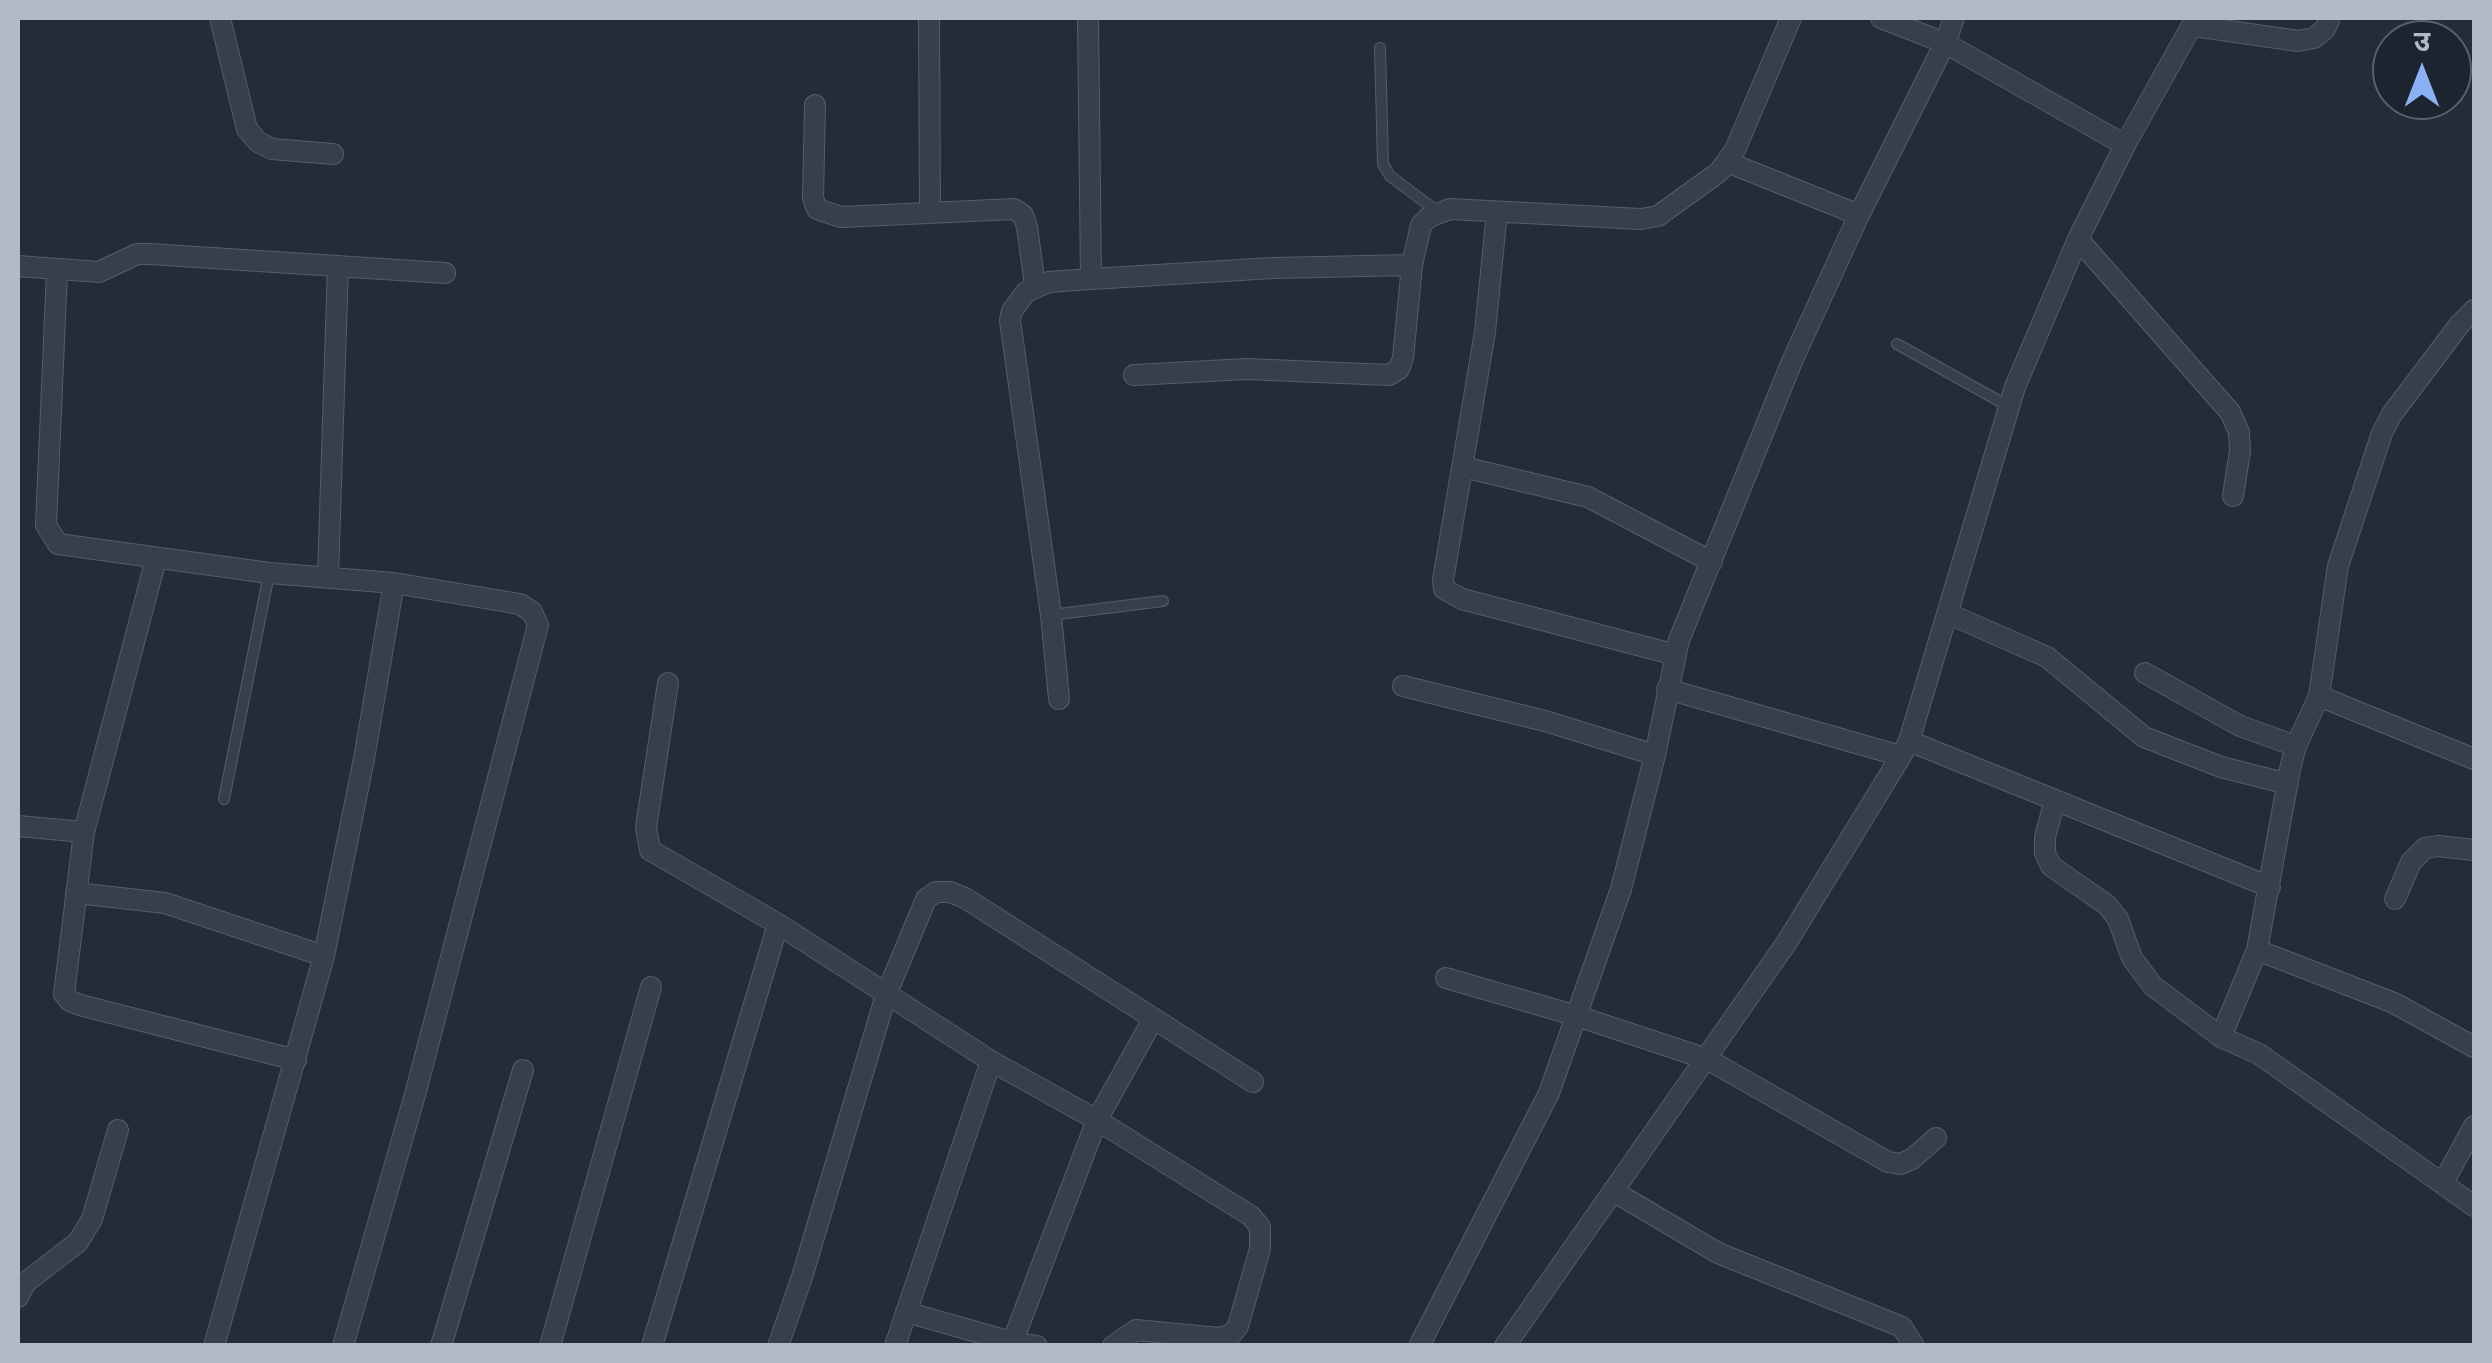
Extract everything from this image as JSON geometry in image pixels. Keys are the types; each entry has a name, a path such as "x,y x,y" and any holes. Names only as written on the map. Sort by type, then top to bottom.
{"street":[{"path":"220,18 247,129 258,142 272,148 333,154"},
{"path":"930,18 930,210"},
{"path":"1088,18 1090,279"},
{"path":"1134,374 1247,369 1388,374 1399,369 1404,358 1412,265 1421,224 1438,212 1641,219 1658,216 1727,162 1791,18"},
{"path":"1881,18 1945,43 2125,145"},
{"path":"1419,1346 1542,1109 1620,888 1676,655 1793,360 1954,18"},
{"path":"1507,1345 1787,942 1904,748 2008,406 2078,239 2125,145 2195,22 2298,42 2314,38 2330,18"},
{"path":"816,105 817,209 841,217 1014,209 1023,215 1035,286"},
{"path":"1727,162 1859,215"},
{"path":"1496,212 1484,332 1444,589 1452,596 1676,655"},
{"path":"2078,239 2230,412 2240,451 2234,496"},
{"path":"18,266 100,272 138,254 444,273"},
{"path":"1059,699 1010,320 1012,311 1035,286 1090,279 1273,268 1412,265"},
{"path":"328,576 338,266"},
{"path":"56,270 46,525 58,544 269,573 394,583 520,604 532,612 538,625 416,1091 343,1346"},
{"path":"2220,1038 2256,950 2296,746 2319,696 2338,566 2382,433 2392,414 2474,310"},
{"path":"1463,467 1588,496 1712,562"},
{"path":"156,559 84,832 64,994 70,1001 296,1060"},
{"path":"214,1346 324,956 394,583"},
{"path":"1947,613 2048,656 2144,737 2222,767 2288,784"},
{"path":"2146,673 2240,726 2296,746"},
{"path":"668,682 646,827 650,850 778,924 991,1061 1097,1120 1251,1216 1260,1227 1262,1238 1238,1326 1231,1336 1136,1330 1113,1346"},
{"path":"1403,686 1546,720 1655,755"},
{"path":"1667,689 1904,748 2054,800 2270,887"},
{"path":"2319,696 2474,759"},
{"path":"2054,800 2045,837 2045,852 2051,866 2108,905 2142,974 2220,1038 2259,1054 2474,1206"},
{"path":"18,826 84,832"},
{"path":"2396,899 2411,862 2426,848 2474,850"},
{"path":"778,1346 886,995 926,899 936,892 964,898 1252,1082"},
{"path":"76,893 165,903 324,956"},
{"path":"652,1346 778,924"},
{"path":"2256,950 2394,1002 2474,1047"},
{"path":"1446,978 1707,1059 1888,1162 1912,1160 1936,1138"},
{"path":"550,1346 651,987"},
{"path":"1012,1344 1097,1120 1152,1021"},
{"path":"895,1346 991,1061"},
{"path":"441,1346 523,1070"},
{"path":"2443,1183 2474,1126"},
{"path":"18,1297 25,1283 78,1242 92,1219 118,1130"},
{"path":"1614,1191 1718,1253 1902,1328 1914,1346"},
{"path":"906,1312 1012,1344 1037,1346"}],"lane":[{"path":"1380,48 1383,164 1390,176 1438,212"},
{"path":"1897,344 2008,406"},
{"path":"224,799 269,573"},
{"path":"1051,615 1163,601"}]}
